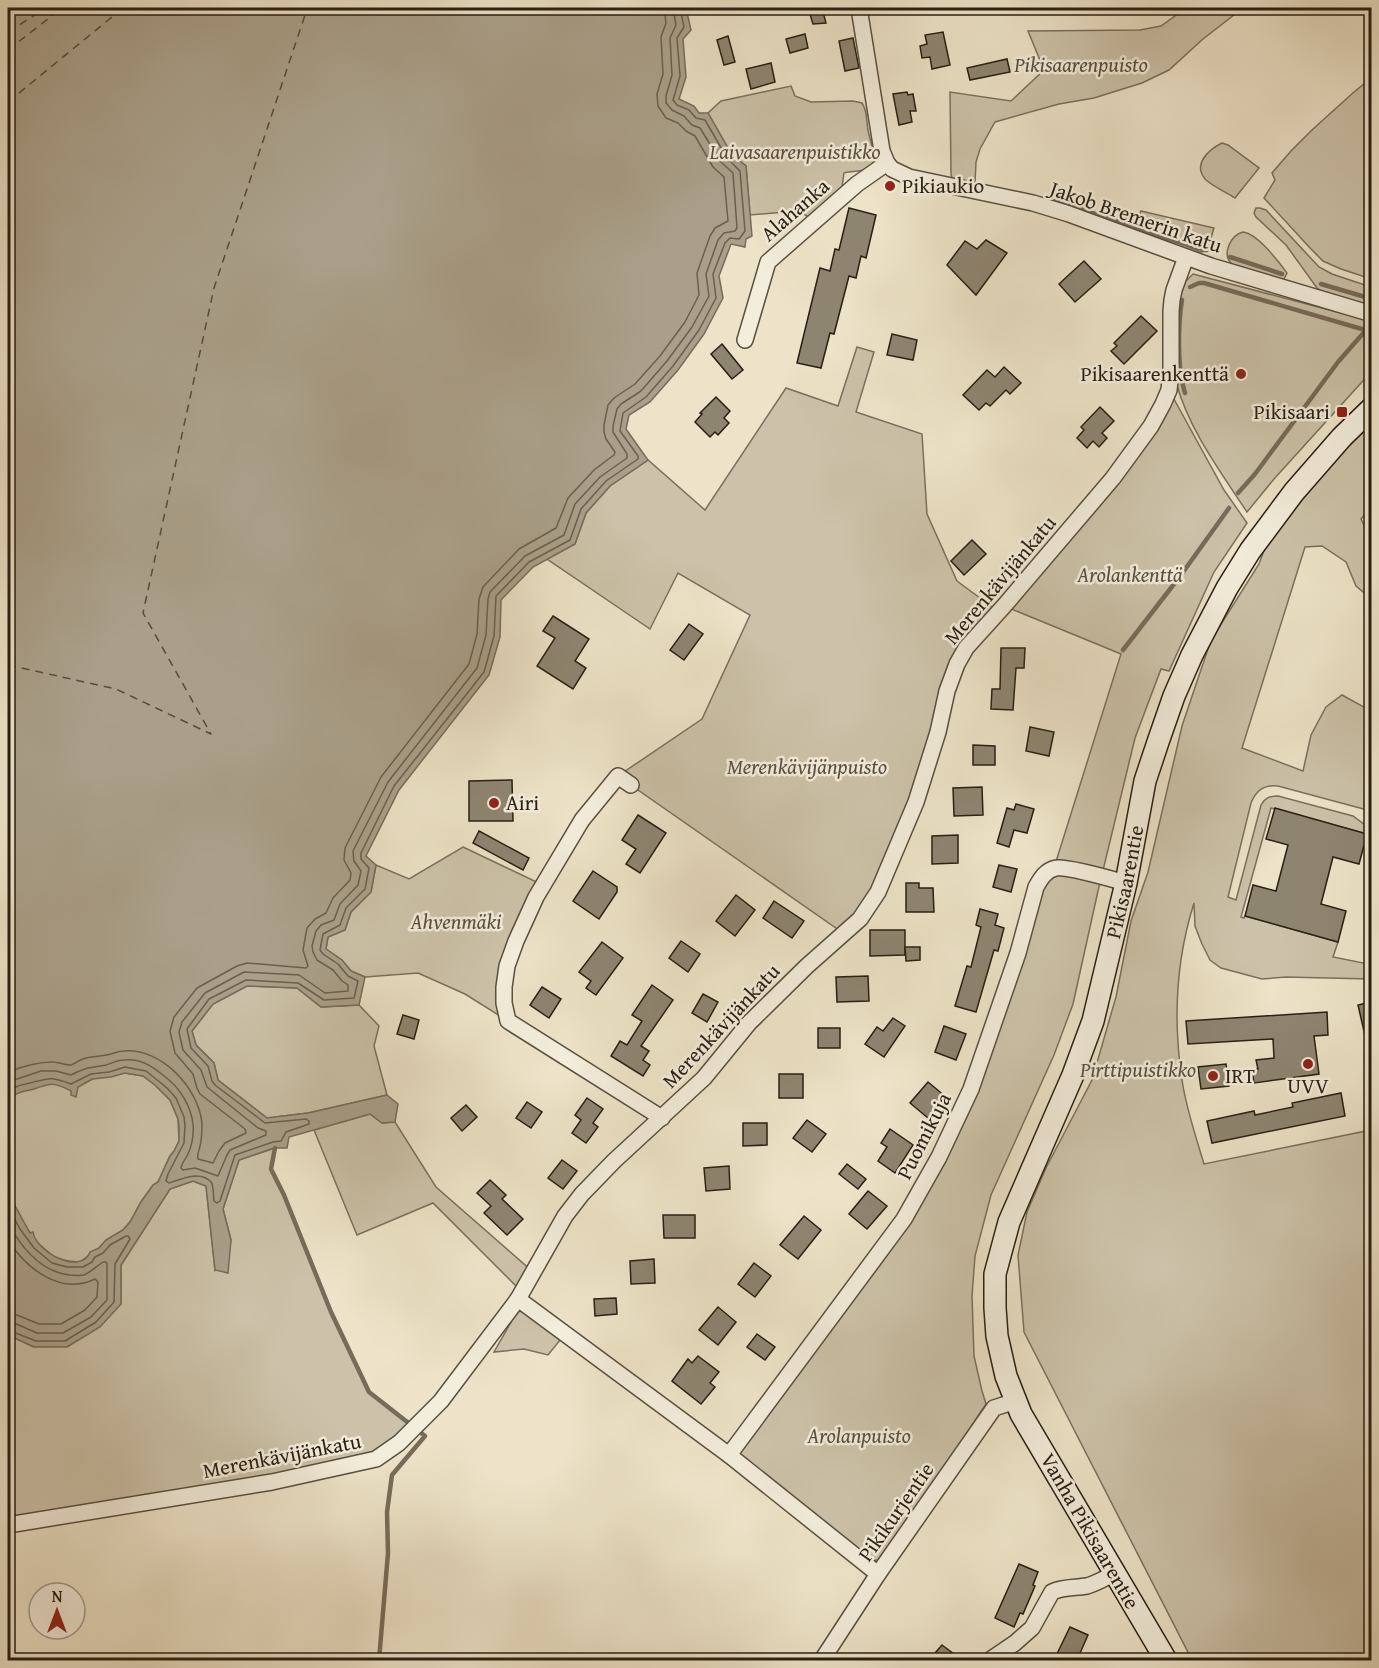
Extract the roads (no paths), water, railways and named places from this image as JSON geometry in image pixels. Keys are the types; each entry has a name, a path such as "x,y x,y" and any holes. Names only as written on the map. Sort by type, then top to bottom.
{"street":[{"path":"859,8 882,151 887,164"},
{"name":"Jakob Bremerin katu","path":"887,164 909,177 1033,203 1101,225 1211,266 1371,314"},
{"name":"Alahanka","path":"745,340 768,261 856,184 887,164"},
{"name":"Merenkävijänkatu","path":"8,1524 272,1482 376,1459 399,1443 441,1401 518,1299 565,1216 582,1194 614,1161 704,1078 749,1023 807,966 860,919 878,892 916,802 938,732 947,691 966,648 1113,478 1152,426 1163,404 1171,370 1172,300 1186,257"},
{"name":"Pikisaarentie","path":"1016,1401 1006,1376 997,1336 995,1274 997,1265 1009,1222 1024,1183 1073,1075 1093,1021 1126,883 1145,781 1174,696 1197,645 1227,588 1268,527 1301,484 1371,408"},
{"path":"624,780 582,820 536,897 507,966 504,1003 508,1021 662,1118"},
{"name":"Puomikuja","path":"729,1455 904,1219 939,1157 971,1089 1018,953 1036,887 1041,877 1048,871 1060,867 1126,883"},
{"path":"518,1299 729,1455 878,1574"},
{"name":"Vanha Pikisaarentie","path":"1016,1401 1021,1414 1166,1660"},
{"name":"Pikikurjentie","path":"822,1660 878,1574 994,1408 1016,1401"},
{"path":"990,1660 1032,1628 1052,1592 1057,1589 1086,1586 1099,1582 1114,1573"}],"water":[{"path":"8,8 686,8 691,30 683,39 686,77 679,99 694,106 699,113 708,113 732,155 746,166 752,236 746,239 745,247 731,244 719,276 723,298 704,334 678,370 650,402 629,415 626,429 648,460 610,486 586,513 575,544 533,567 501,600 500,637 489,675 399,790 366,856 376,865 371,892 351,912 345,930 328,937 326,949 342,960 351,971 365,977 359,1005 321,1007 297,988 247,986 213,1004 192,1031 196,1045 214,1063 218,1080 267,1118 308,1113 387,1095 398,1104 395,1122 382,1123 370,1114 289,1137 287,1148 274,1148 239,1160 223,1209 231,1240 228,1273 215,1270 206,1186 193,1181 170,1189 121,1265 121,1304 100,1327 67,1347 34,1347 8,1335 8,1193 30,1233 33,1232 42,1247 59,1259 78,1262 123,1230 130,1222 141,1202 153,1185 158,1182 174,1151 179,1141 179,1126 170,1100 155,1085 143,1076 125,1073 92,1079 78,1087 76,1097 71,1095 71,1091 53,1084 14,1095 8,1100"}],"waterway":[{"path":"1055,201 1207,250"},
{"path":"1230,257 1282,274"},
{"path":"1190,287 1204,283 1372,332"},
{"path":"1321,284 1372,299"},
{"path":"1182,300 1179,347 1185,393"},
{"path":"1238,493 1255,474 1338,362 1366,330 1369,323"},
{"path":"1123,650 1229,508"},
{"path":"275,1148 271,1169 284,1195 331,1312 369,1392 425,1436 392,1475 387,1512 388,1553 379,1660"}],"place":[{"name":"Pikiaukio","path":"890,186"},
{"name":"Pikisaarenkenttä","path":"1241,374"},
{"name":"Pikisaari","path":"1342,412"},
{"name":"Airi","path":"494,803"},
{"name":"UVV","path":"1308,1064"},
{"name":"IRT","path":"1213,1076"}],"park label":[{"name":"Pikisaarenpuisto","path":"1081,65"},
{"name":"Laivasaarenpuistikko","path":"795,152"},
{"name":"Arolankenttä","path":"1130,575"},
{"name":"Merenkävijänpuisto","path":"807,767"},
{"name":"Ahvenmäki","path":"456,922"},
{"name":"Pirttipuistikko","path":"1138,1070"},
{"name":"Arolanpuisto","path":"859,1436"}]}
